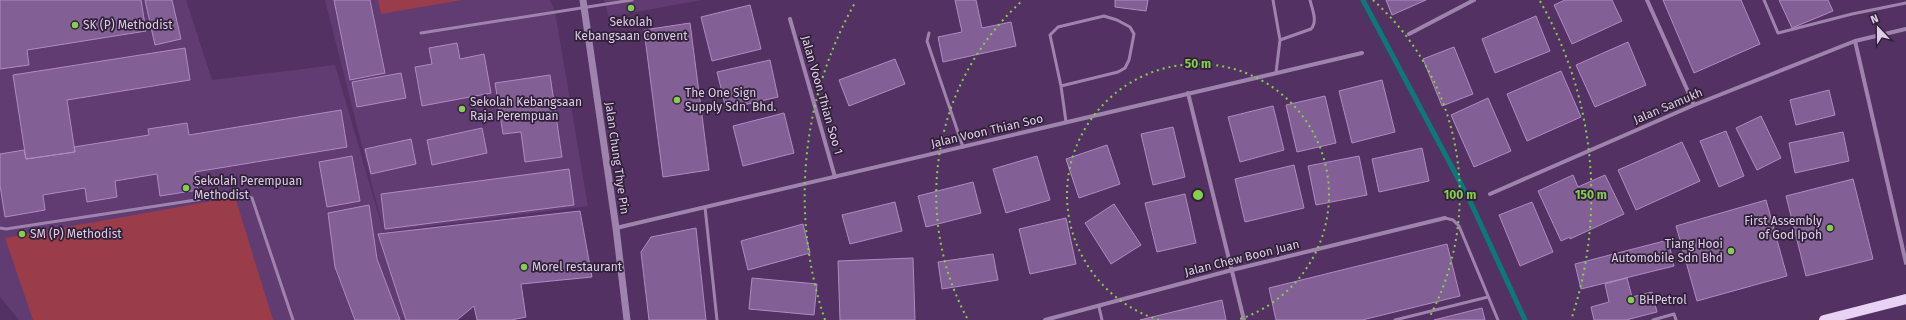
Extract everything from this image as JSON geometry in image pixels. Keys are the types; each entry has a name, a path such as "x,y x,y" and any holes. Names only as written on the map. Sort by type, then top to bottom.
{"main road":[{"path":"1824,320 1906,299"}],"street":[{"path":"1458,0 1461,6"},
{"path":"1409,34 1474,0"},
{"path":"1647,0 1694,105"},
{"name":"Jalan Chung Thye Pin","path":"584,4 616,228 627,320"},
{"name":"Jalan Voon Thian Soo 1","path":"790,19 835,177"},
{"name":"Jalan Samukh","path":"1490,194 1694,105 1855,41 1906,29"},
{"path":"1855,41 1906,263"},
{"name":"Jalan Voon Thian Soo","path":"616,228 1362,53"},
{"path":"1188,93 1244,320"},
{"name":"Jalan Chew Boon Juan","path":"1045,320 1099,307 1232,270 1445,218"}],"lane":[{"path":"421,33 584,4 632,0"},
{"path":"1273,0 1280,40 1276,73"},
{"path":"1280,40 1312,29 1315,20 1310,0"},
{"path":"1764,0 1778,33 1852,14 1906,3"},
{"path":"1061,86 1118,72 1125,68 1130,60 1134,34 1130,27 1117,20 1104,16 1058,27 1053,30 1050,35 1061,86 1066,122"},
{"path":"928,33 927,41 963,147"},
{"path":"0,228 6,229 222,196 240,195 252,198 293,320"},
{"path":"705,207 717,320"},
{"path":"1445,218 1453,220 1459,226 1498,320"},
{"path":"1395,320 1488,297"},
{"path":"1099,307 1102,320"},
{"path":"1653,320 1674,314 1676,320"}],"shaded area":[{"name":"Sekolah Perempuan Methodist","path":"0,0 186,0 212,80 335,65 409,320 19,320 0,297"},
{"name":"Sekolah Kebangsaan Raja Perempuan","path":"325,0 550,0 555,12 588,206 384,232"},
{"path":"378,0 462,0 381,14"},
{"name":"Sekolah Kebangsaan Convent","path":"604,0 702,0 609,17"},
{"path":"235,197 273,320 33,320 5,238"}],"building":[{"path":"0,0 141,0 146,31 27,50 29,65 0,69"},
{"path":"145,0 172,0 181,39 155,45"},
{"path":"334,0 370,0 385,73 350,80"},
{"path":"955,0 976,0 982,28 1011,22 1016,46 943,62 938,37 962,32"},
{"path":"1115,0 1148,0 1146,11 1115,7"},
{"path":"1386,0 1426,0 1392,15"},
{"path":"1565,0 1612,0 1622,21 1572,44 1554,5"},
{"path":"1663,0 1741,0 1760,44 1694,73"},
{"path":"1779,0 1828,0 1833,11 1792,28"},
{"path":"750,5 761,49 712,61 701,17"},
{"path":"1536,16 1550,51 1495,73 1482,39"},
{"name":"The One Sign Supply Sdn. Bhd.","path":"690,23 709,170 663,177 644,30"},
{"path":"1628,42 1646,85 1595,107 1576,65"},
{"path":"457,43 460,59 484,54 491,93 422,106 415,67 432,64 429,48"},
{"path":"1454,47 1473,94 1442,106 1423,59"},
{"path":"185,48 190,80 67,100 75,152 26,159 13,75"},
{"path":"895,59 905,84 849,106 839,80"},
{"path":"770,60 778,97 726,109 717,72"},
{"path":"1561,71 1581,117 1527,141 1507,94"},
{"path":"401,73 406,98 357,107 352,82"},
{"path":"550,75 562,157 525,162 521,132 503,134 495,83"},
{"path":"1382,80 1395,132 1352,143 1339,91"},
{"path":"1829,90 1835,115 1796,125 1790,100"},
{"path":"1325,96 1336,143 1297,152 1286,105"},
{"path":"1488,98 1511,151 1474,167 1451,115"},
{"path":"1273,106 1284,150 1240,162 1228,117"},
{"path":"341,110 347,147 195,172 198,190 160,196 157,174 115,181 117,197 87,202 85,188 43,195 45,210 5,217 0,185 0,154 24,150 26,159 75,152 74,147 149,135 148,129 187,123 189,135"},
{"path":"784,113 794,153 743,166 733,126"},
{"path":"1761,116 1781,158 1757,170 1736,128"},
{"path":"1173,127 1185,177 1153,185 1141,134"},
{"path":"482,128 487,153 432,165 427,140"},
{"path":"1726,131 1744,176 1719,187 1700,141"},
{"path":"1843,132 1849,161 1795,173 1789,143"},
{"path":"411,139 416,164 371,174 365,149"},
{"path":"1682,142 1700,181 1636,210 1618,170"},
{"path":"1107,145 1120,184 1079,198 1066,159"},
{"path":"1422,148 1429,181 1379,192 1372,159"},
{"path":"352,156 360,201 327,207 319,162"},
{"path":"1037,156 1050,200 1006,213 993,169"},
{"path":"1359,156 1367,195 1316,205 1308,166"},
{"path":"1294,165 1304,208 1245,222 1235,179"},
{"path":"569,169 574,205 385,229 381,194"},
{"path":"1573,175 1578,187 1605,175 1624,214 1570,239 1570,237 1561,241 1538,191"},
{"name":"First Assembly of God Ipoh","path":"1853,179 1873,259 1806,276 1786,196"},
{"path":"973,182 981,213 926,227 918,196"},
{"path":"1185,194 1196,243 1157,252 1145,203"},
{"name":"Tiang Hooi Automobile Sdn Bhd","path":"1766,200 1787,276 1697,301 1676,226"},
{"path":"895,202 902,231 850,244 842,215"},
{"path":"1532,202 1553,252 1520,266 1499,215"},
{"path":"1114,204 1141,245 1111,264 1085,223"},
{"path":"369,205 377,259 400,320 355,320 335,267 328,213"},
{"path":"580,211 592,277 521,284 526,317 511,320 477,320 474,306 457,320 406,320 378,234"},
{"path":"1066,218 1076,264 1030,274 1019,229"},
{"path":"803,224 810,253 748,270 741,241"},
{"path":"696,228 706,320 649,320 641,252 651,237"},
{"path":"1668,240 1674,266 1581,289 1575,264"},
{"path":"1447,244 1460,296 1362,320 1276,320 1269,288"},
{"path":"993,254 998,280 942,289 938,262"},
{"path":"913,258 915,320 840,320 838,261"},
{"path":"752,278 817,284 814,315 749,309"},
{"name":"BHPetrol","path":"1627,278 1632,297 1652,292 1657,312 1626,320 1594,320 1591,307 1609,302 1605,284"},
{"path":"1222,300 1226,320 1140,320"},
{"path":"1482,308 1485,320 1434,320"}],"waterway":[{"path":"1363,0 1470,201 1525,320"}],"place":[{"name":"Sekolah Kebangsaan Convent","path":"631,8"},
{"name":"SK (P) Methodist","path":"75,25"},
{"name":"The One Sign Supply Sdn. Bhd.","path":"677,100"},
{"name":"Sekolah Kebangsaan Raja Perempuan","path":"462,109"},
{"name":"Sekolah Perempuan Methodist","path":"186,188"},
{"name":"First Assembly of God Ipoh","path":"1830,228"},
{"name":"SM (P) Methodist","path":"22,234"},
{"name":"Tiang Hooi Automobile Sdn Bhd","path":"1731,251"},
{"name":"Morel restaurant","path":"524,267"},
{"name":"BHPetrol","path":"1631,300"}]}
